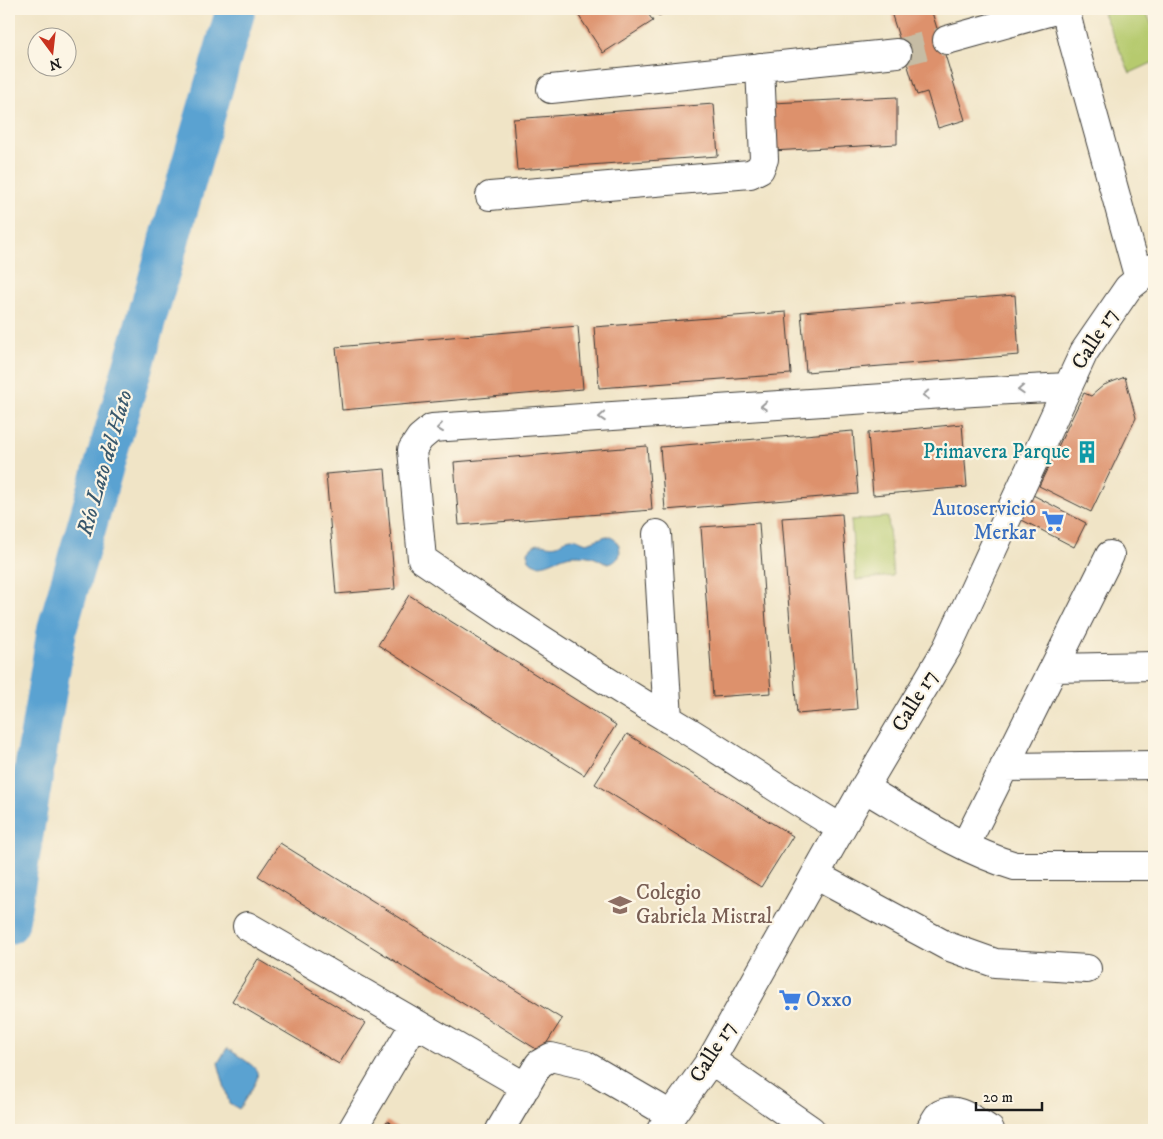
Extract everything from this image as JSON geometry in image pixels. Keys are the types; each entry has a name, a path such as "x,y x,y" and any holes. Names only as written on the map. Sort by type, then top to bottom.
{"street":[{"path":"947,40 1058,9"},
{"path":"1065,9 1147,273"},
{"path":"550,89 897,53"},
{"path":"490,196 750,174 760,169 764,159 760,67"},
{"name":"Calle 17","path":"666,1123 711,1060 841,828 947,648 1084,352 1128,288 1147,273"},
{"path":"841,828 806,808 488,604 422,558 412,450 420,438 432,428 974,392 1067,388"},
{"path":"657,534 668,719"},
{"path":"965,846 1110,555"},
{"path":"1054,668 1154,666"},
{"path":"1004,767 1154,765"},
{"path":"864,788 965,846 993,860 1015,866 1154,866"},
{"path":"815,875 947,946 995,963 1087,969"},
{"path":"247,926 526,1087"},
{"path":"352,1130 415,1023"},
{"path":"500,1130 539,1064 551,1057 585,1065 666,1123"},
{"path":"711,1060 811,1130"},
{"path":"930,1130 937,1117 945,1112 960,1112 990,1130"}],"green space":[{"path":"1114,9 1145,9 1154,30 1154,62 1130,73 1103,13"},
{"path":"888,517 893,576 856,580 851,520"}],"water":[{"path":"606,536 616,540 620,553 615,561 609,564 592,557 580,555 567,556 538,565 533,564 529,560 528,552 535,545 552,546 572,538 587,543"},
{"path":"227,1048 249,1063 257,1074 257,1079 239,1109 229,1103 218,1063"}],"building":[{"path":"645,9 653,21 603,53 575,10"},
{"path":"654,9 670,9 659,16"},
{"path":"890,9 931,9 965,120 938,128 927,92 917,95"},
{"path":"897,97 897,144 772,151 772,103"},
{"path":"714,104 718,156 517,170 513,119"},
{"path":"1015,295 1019,355 806,372 801,312"},
{"path":"786,312 791,374 599,388 594,327"},
{"path":"578,326 583,389 342,410 336,347"},
{"name":"Primavera Parque","path":"1125,377 1136,418 1091,512 1039,486 1084,393 1091,396 1104,385"},
{"path":"962,424 967,487 873,495 868,433"},
{"path":"853,431 858,494 665,510 660,447"},
{"path":"647,446 652,510 459,525 454,462"},
{"path":"385,469 395,589 336,594 326,474"},
{"name":"Autoservicio Merkar","path":"1033,495 1086,523 1074,547 1020,519"},
{"path":"842,514 857,709 797,714 782,518"},
{"path":"759,523 771,693 713,697 701,527"},
{"path":"409,595 616,725 584,775 378,645"},
{"path":"627,734 793,836 761,887 595,784"},
{"path":"280,843 562,1019 541,1052 258,876"},
{"path":"258,959 365,1023 339,1064 232,1001"},
{"path":"387,1121 402,1130 381,1130"}],"waterway":[{"name":"Río Lato del Hato","path":"9,924 57,629 236,9"}],"tunnel":[{"path":"897,53 947,40"}],"place":[{"name":"Primavera Parque","path":"1087,452"},
{"name":"Autoservicio Merkar","path":"1053,521"},
{"name":"Colegio Gabriela Mistral","path":"620,905"},
{"name":"Oxxo","path":"790,1000"}]}
